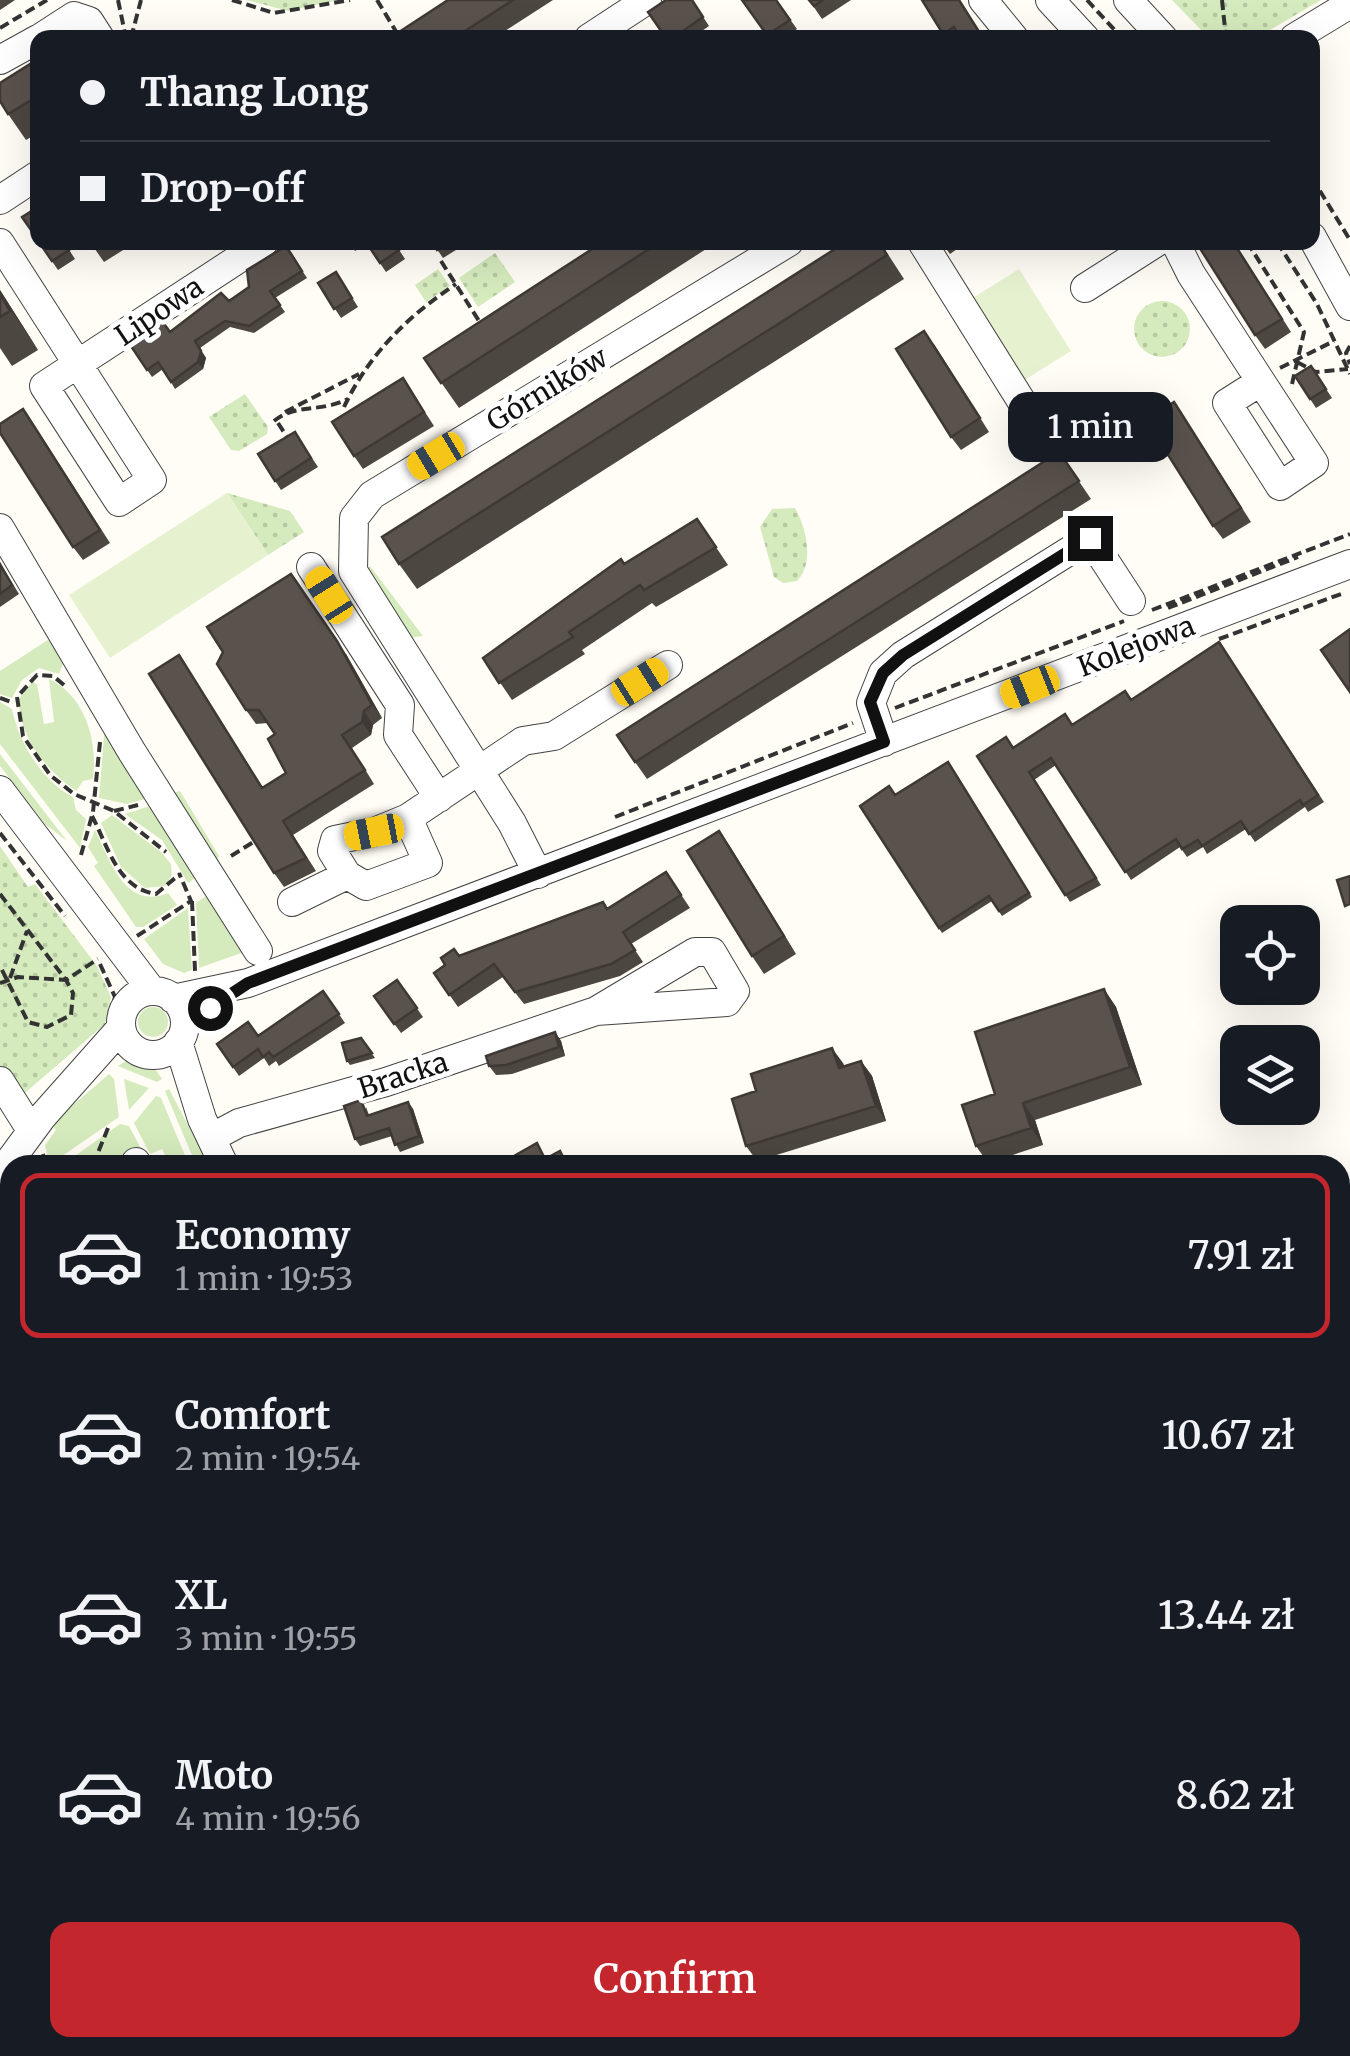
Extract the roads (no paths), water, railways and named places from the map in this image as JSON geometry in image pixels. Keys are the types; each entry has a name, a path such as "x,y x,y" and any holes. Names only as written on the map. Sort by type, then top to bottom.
{"street":[{"path":"600,30 647,0"},
{"path":"984,0 1008,30"},
{"path":"1050,0 1078,30"},
{"path":"1128,0 1156,30"},
{"path":"1307,30 1350,4"},
{"path":"51,30 74,16 89,21 95,30"},
{"path":"0,60 30,43"},
{"path":"0,200 30,180"},
{"path":"0,243 152,480 119,502 44,386 78,365"},
{"name":"Lipowa","path":"78,365 241,250"},
{"name":"Górników","path":"538,874 528,850 354,571 354,518 372,495 776,250"},
{"path":"927,250 1037,426"},
{"path":"1085,288 1144,250"},
{"path":"1180,250 1314,463 1280,486 1227,402 1260,382"},
{"path":"1319,250 1350,306"},
{"path":"1255,446 1288,424"},
{"path":"0,528 258,950"},
{"path":"884,742 870,702 883,673 903,655 1090,538 1130,600"},
{"name":"Kolejowa","path":"148,1023 1350,564"},
{"path":"312,567 400,705 398,735 440,798"},
{"path":"408,818 428,863 366,886 347,876 332,851 335,840 374,832 408,818 523,741 554,736 668,665"},
{"path":"0,790 148,1023 219,1155"},
{"path":"292,902 347,876"},
{"name":"Bracka","path":"206,1129 386,1082 596,1011"},
{"path":"20,1155 59,1096 148,1023"},
{"path":"0,1082 19,1155"}]}
